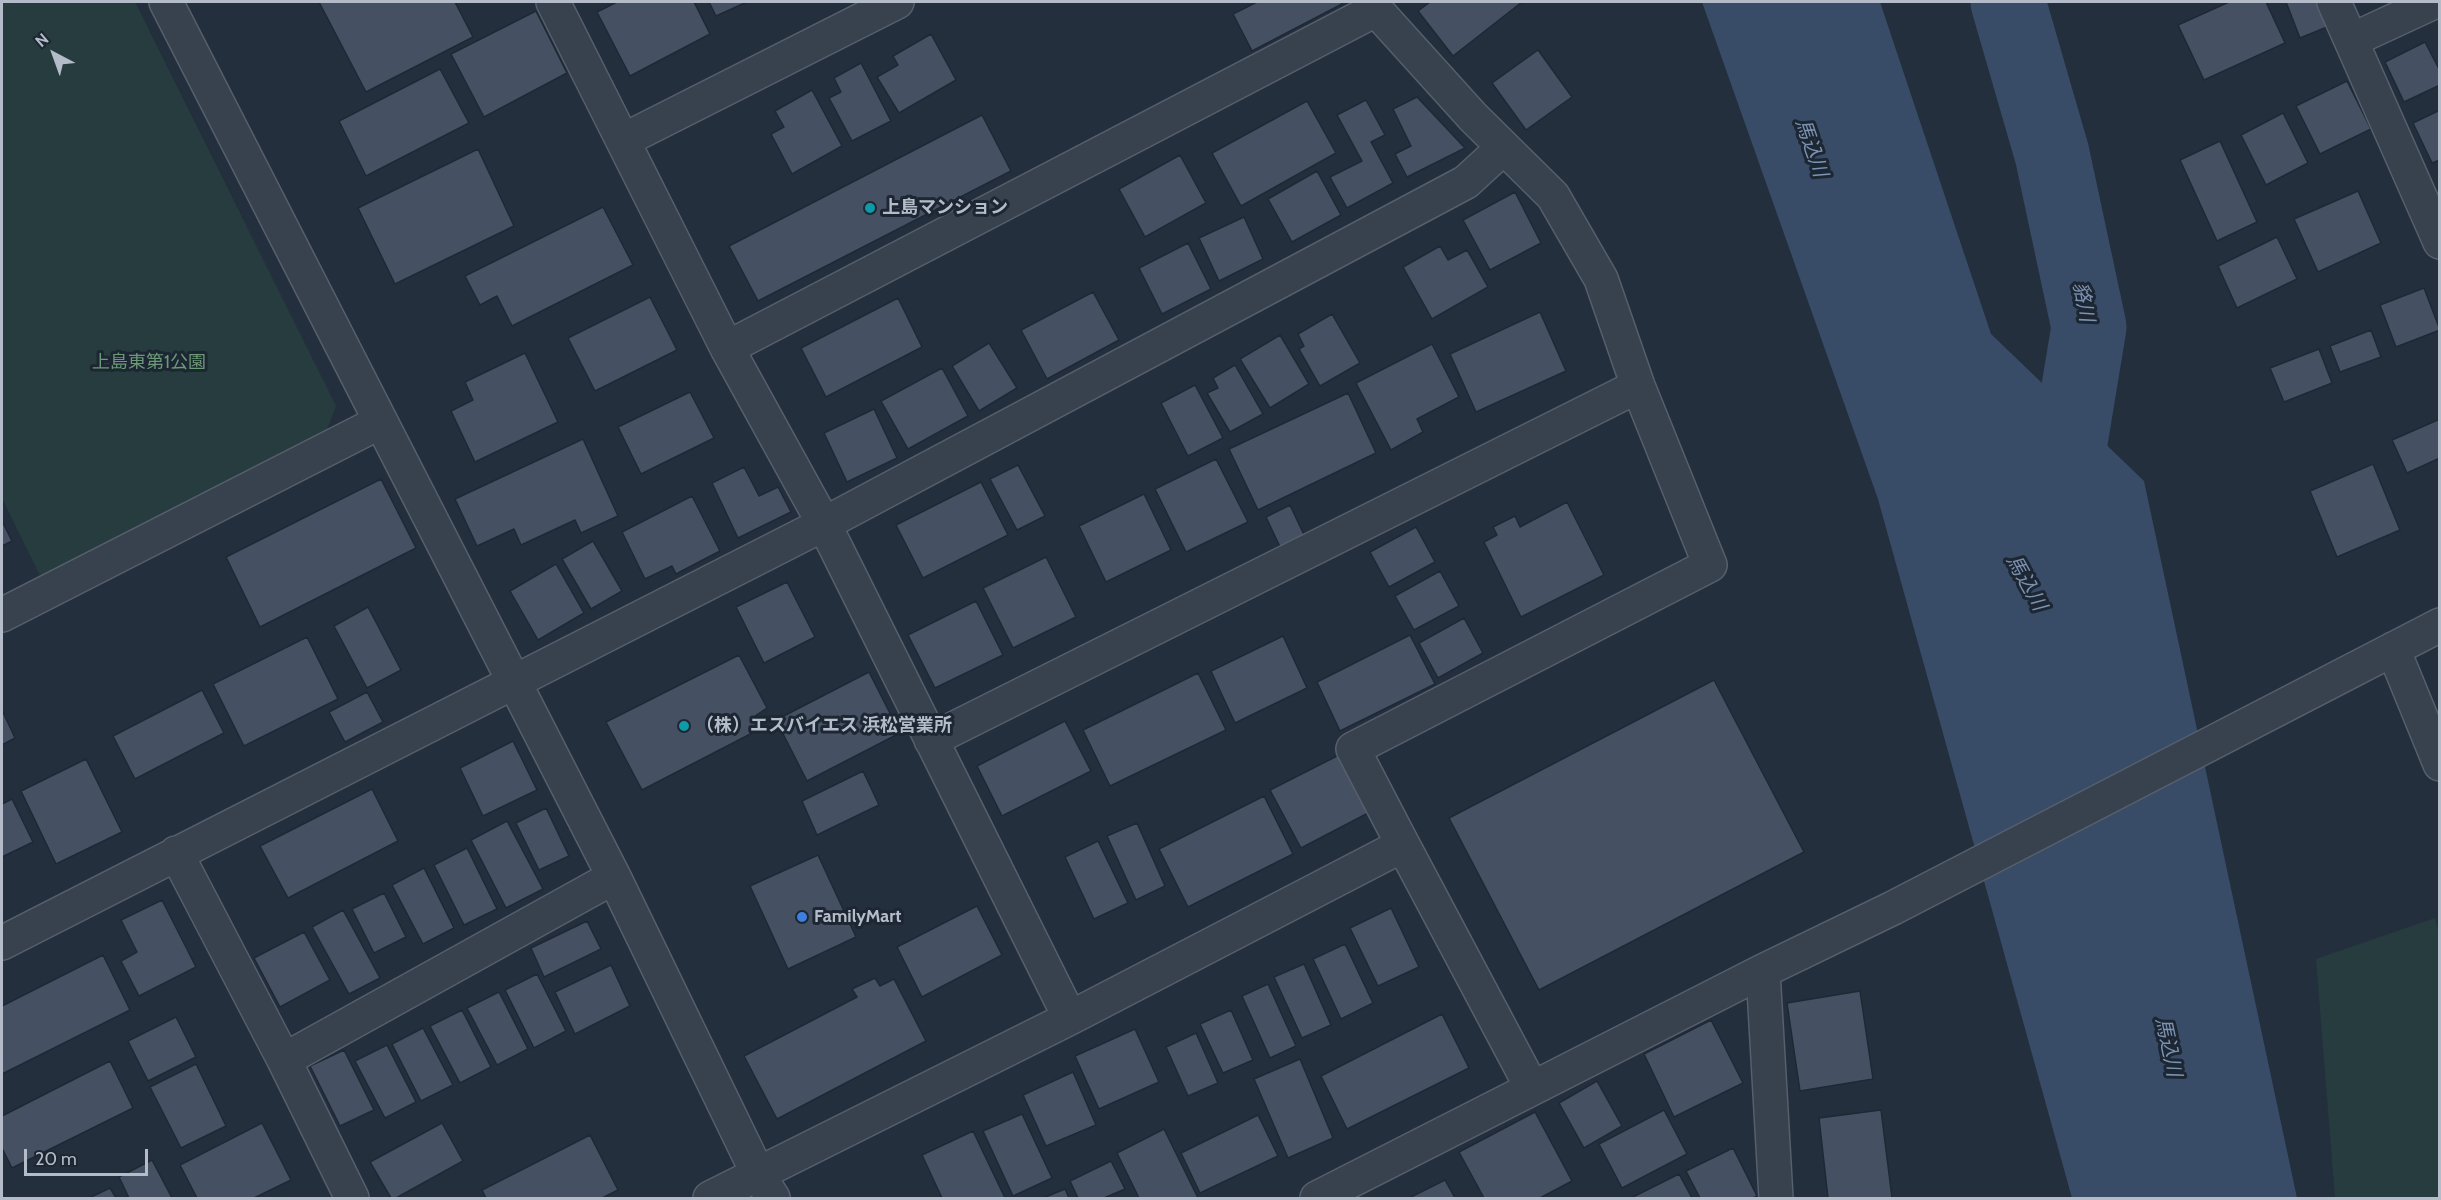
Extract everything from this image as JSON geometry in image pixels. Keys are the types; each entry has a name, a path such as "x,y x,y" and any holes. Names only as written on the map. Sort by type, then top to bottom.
{"street":[{"path":"166,2 614,877 765,1186"},
{"path":"554,2 727,348 824,524 1070,1018"},
{"path":"624,140 897,2"},
{"path":"2334,2 2439,242"},
{"path":"2352,40 2434,2"},
{"path":"727,348 1372,6 1503,148 1553,196 1601,279 1638,386 1710,565 1353,749 1532,1088"},
{"path":"2,943 513,680 824,524 1466,182 1503,148"},
{"path":"931,741 1638,386"},
{"path":"2,615 380,422"},
{"path":"1317,1198 1762,971 1893,908 2439,625"},
{"path":"2393,650 2439,764"},
{"path":"710,1198 765,1186 1070,1018 1403,845"},
{"path":"176,854 284,1060 352,1198"},
{"path":"284,1060 614,877"},
{"path":"1762,971 1776,1198"}],"green space":[{"name":"上島東第1公園","path":"2,2 135,2 336,406 322,443 43,582 2,498"},
{"path":"2435,918 2440,938 2439,1198 2335,1198 2316,959"}],"water":[{"name":"馬込川","path":"1702,2 1880,2 1991,334 2144,481 2297,1198 2072,1198 1878,499"}],"building":[{"path":"319,2 455,2 473,37 366,92"},
{"path":"617,2 694,2 710,34 630,76 597,12"},
{"path":"709,2 747,2 716,16"},
{"path":"1257,2 1341,2 1342,4 1252,51 1233,14"},
{"path":"1430,2 1522,2 1453,56 1418,11"},
{"path":"2229,2 2266,2 2285,43 2204,80 2178,25"},
{"path":"2286,2 2322,2 2332,25 2300,38"},
{"path":"536,11 567,73 484,117 451,54"},
{"path":"931,34 956,80 899,113 877,77 898,65 893,56"},
{"path":"2425,42 2440,71 2440,85 2404,102 2385,62"},
{"path":"1538,50 1572,97 1526,130 1492,83"},
{"path":"861,63 891,121 852,141 829,98 841,92 834,78"},
{"path":"440,69 469,123 366,176 339,121"},
{"path":"2347,81 2371,129 2320,154 2296,106"},
{"path":"812,90 842,146 792,174 771,134 784,127 775,111"},
{"path":"1417,97 1465,148 1407,177 1395,154 1411,146 1393,109"},
{"path":"1366,100 1385,135 1371,142 1393,183 1347,208 1330,177 1362,161 1337,115"},
{"path":"1307,101 1336,153 1241,206 1212,153"},
{"path":"2440,110 2440,160 2432,163 2413,123"},
{"path":"2283,113 2308,163 2266,185 2241,135"},
{"name":"上島マンション","path":"982,115 1011,171 758,301 729,246"},
{"path":"2220,141 2257,222 2217,241 2180,160"},
{"path":"478,149 514,226 395,284 358,208"},
{"path":"1180,155 1206,203 1145,237 1119,189"},
{"path":"1317,171 1341,215 1292,242 1268,199"},
{"path":"2358,191 2381,243 2318,272 2294,219"},
{"path":"1515,192 1541,243 1490,270 1463,220"},
{"path":"603,207 633,265 512,326 497,296 480,305 465,276"},
{"path":"1244,217 1263,259 1219,281 1199,238"},
{"path":"2277,237 2297,279 2237,308 2218,266"},
{"path":"1188,243 1211,289 1162,314 1139,268"},
{"path":"1440,246 1448,260 1467,250 1488,287 1432,319 1403,267"},
{"path":"2424,288 2440,330 2396,347 2380,305"},
{"path":"1093,292 1119,340 1047,379 1021,330"},
{"path":"650,297 677,350 595,391 568,338"},
{"path":"898,298 922,347 826,397 801,348"},
{"path":"1540,312 1566,371 1476,412 1450,354"},
{"path":"1332,314 1360,363 1320,386 1299,349 1304,346 1298,334"},
{"path":"2371,330 2381,357 2340,372 2330,346"},
{"path":"1280,335 1309,384 1270,408 1240,359"},
{"path":"989,343 1017,388 979,411 952,366"},
{"path":"1432,344 1459,397 1417,419 1423,432 1391,450 1356,383"},
{"path":"2319,349 2332,383 2284,402 2270,368"},
{"path":"525,353 558,422 475,462 451,411 473,400 465,382"},
{"path":"1235,365 1263,414 1230,432 1207,393 1218,388 1213,378"},
{"path":"942,368 968,416 908,449 881,401"},
{"path":"1195,385 1223,438 1188,456 1161,403"},
{"path":"690,392 714,438 641,474 618,427"},
{"path":"1348,393 1376,453 1258,510 1229,449"},
{"path":"874,409 897,458 847,482 824,433"},
{"path":"2440,419 2440,458 2407,473 2392,440"},
{"path":"583,439 618,516 581,533 575,520 521,545 514,529 477,546 455,499"},
{"path":"1216,459 1248,522 1186,552 1155,489"},
{"path":"2373,464 2400,530 2337,557 2310,491"},
{"path":"1018,465 1045,516 1017,530 990,479"},
{"path":"744,467 759,496 778,487 791,512 738,538 712,483"},
{"path":"381,479 416,548 260,627 226,557"},
{"path":"981,482 1008,535 923,578 896,525"},
{"path":"1144,494 1171,550 1106,582 1079,526"},
{"path":"692,496 720,551 676,574 672,566 645,579 622,532"},
{"path":"1567,502 1604,575 1521,617 1484,542 1497,535 1493,527 1515,516 1520,527"},
{"path":"1290,505 1305,537 1281,549 1266,517"},
{"path":"2,521 12,541 2,546"},
{"path":"1416,527 1435,562 1389,587 1370,552"},
{"path":"593,541 622,591 591,609 562,559"},
{"path":"1046,557 1076,617 1013,648 983,588"},
{"path":"556,564 584,613 538,640 510,591"},
{"path":"1440,571 1459,606 1414,630 1395,596"},
{"path":"787,582 815,637 764,663 736,607"},
{"path":"976,601 1003,655 935,688 908,635"},
{"path":"368,607 401,670 367,688 334,626"},
{"path":"1464,618 1483,653 1438,678 1419,643"},
{"path":"1410,635 1435,684 1340,731 1317,682"},
{"path":"1283,636 1307,688 1235,723 1211,671"},
{"path":"307,637 338,699 244,746 213,684"},
{"name":"（株）エスバイエス 浜松営業所","path":"739,655 767,708 755,716 760,729 642,790 606,722"},
{"path":"869,672 900,733 807,781 776,720"},
{"path":"1198,673 1226,730 1110,786 1083,730"},
{"path":"1714,680 1804,852 1539,990 1449,818"},
{"path":"202,690 224,733 135,779 113,736"},
{"path":"367,692 383,722 345,742 329,712"},
{"path":"2,710 15,738 2,745"},
{"path":"1065,721 1091,771 1002,816 977,766"},
{"path":"513,741 537,790 483,816 460,768"},
{"path":"1341,754 1370,812 1301,848 1270,790"},
{"path":"86,759 122,832 56,864 21,791"},
{"path":"863,771 879,805 817,835 802,801"},
{"path":"372,789 398,841 288,898 260,846"},
{"path":"1264,796 1293,854 1188,907 1159,849"},
{"path":"12,799 33,842 2,857 2,804"},
{"path":"546,808 569,856 539,870 516,823"},
{"path":"507,821 543,889 506,908 471,840"},
{"path":"1137,823 1165,886 1136,900 1107,836"},
{"path":"1098,841 1128,903 1094,919 1065,857"},
{"path":"467,848 497,909 464,925 434,865"},
{"path":"818,855 856,937 788,969 750,886"},
{"path":"424,868 454,928 423,944 392,885"},
{"path":"384,893 406,937 374,953 352,909"},
{"path":"162,900 196,967 139,996 121,961 137,952 121,920"},
{"path":"977,906 1002,955 922,997 897,947"},
{"path":"1391,908 1419,967 1378,986 1350,928"},
{"path":"343,910 380,978 349,994 312,927"},
{"path":"587,921 601,949 544,977 531,948"},
{"path":"304,932 330,980 280,1007 254,958"},
{"path":"1345,944 1373,1003 1341,1019 1313,959"},
{"path":"103,955 130,1010 2,1074 2,1006"},
{"path":"1304,964 1331,1025 1302,1038 1274,977"},
{"path":"611,965 630,1006 575,1034 555,992"},
{"path":"537,974 566,1031 534,1048 505,990"},
{"path":"875,978 880,986 894,979 926,1041 777,1119 744,1056 857,997 852,989"},
{"path":"1268,984 1296,1046 1270,1058 1242,996"},
{"path":"1860,991 1873,1079 1800,1091 1787,1003"},
{"path":"499,992 528,1049 497,1065 467,1008"},
{"path":"462,1010 491,1067 460,1083 430,1026"},
{"path":"1231,1010 1253,1060 1223,1073 1200,1024"},
{"path":"1442,1014 1469,1068 1347,1129 1321,1076"},
{"path":"176,1017 196,1057 148,1081 128,1041"},
{"path":"1711,1020 1743,1083 1674,1117 1644,1054"},
{"path":"423,1028 453,1085 421,1101 392,1044"},
{"path":"1135,1029 1159,1082 1099,1109 1075,1056"},
{"path":"1196,1033 1218,1083 1188,1096 1166,1047"},
{"path":"387,1045 416,1102 385,1118 355,1061"},
{"path":"344,1050 374,1110 340,1126 310,1066"},
{"path":"1300,1059 1333,1138 1288,1158 1254,1079"},
{"path":"110,1061 133,1108 12,1168 2,1148 2,1116"},
{"path":"196,1064 226,1126 181,1148 150,1087"},
{"path":"1073,1072 1096,1125 1046,1146 1023,1095"},
{"path":"1597,1081 1622,1126 1584,1148 1559,1103"},
{"path":"1664,1110 1687,1154 1622,1188 1599,1144"},
{"path":"1881,1110 1892,1198 1828,1198 1819,1118"},
{"path":"1535,1112 1572,1181 1540,1198 1484,1198 1459,1152"},
{"path":"1022,1114 1052,1178 1013,1196 983,1131"},
{"path":"1258,1115 1278,1156 1200,1193 1181,1153"},
{"path":"262,1123 291,1180 254,1198 197,1198 180,1165"},
{"path":"442,1123 463,1161 396,1198 391,1198 370,1162"},
{"path":"1164,1129 1198,1198 1139,1198 1117,1153"},
{"path":"973,1131 1005,1198 942,1198 922,1155"},
{"path":"590,1135 618,1190 602,1198 486,1198 482,1190"},
{"path":"1733,1148 1757,1196 1753,1198 1700,1198 1686,1171"},
{"path":"152,1160 172,1198 129,1198 119,1177"},
{"path":"1111,1161 1125,1189 1104,1198 1078,1198 1070,1181"},
{"path":"1679,1174 1692,1198 1631,1198"},
{"path":"1445,1180 1455,1198 1409,1198"},
{"path":"110,1188 116,1198 89,1198"},
{"path":"1065,1189 1069,1198 1043,1198"}],"waterway":[{"name":"貉川","path":"2008,2 2052,154 2089,327 2058,515"}],"place":[{"name":"上島マンション","path":"870,208"},
{"name":"（株）エスバイエス 浜松営業所","path":"684,726"},
{"name":"FamilyMart","path":"802,917"}]}
